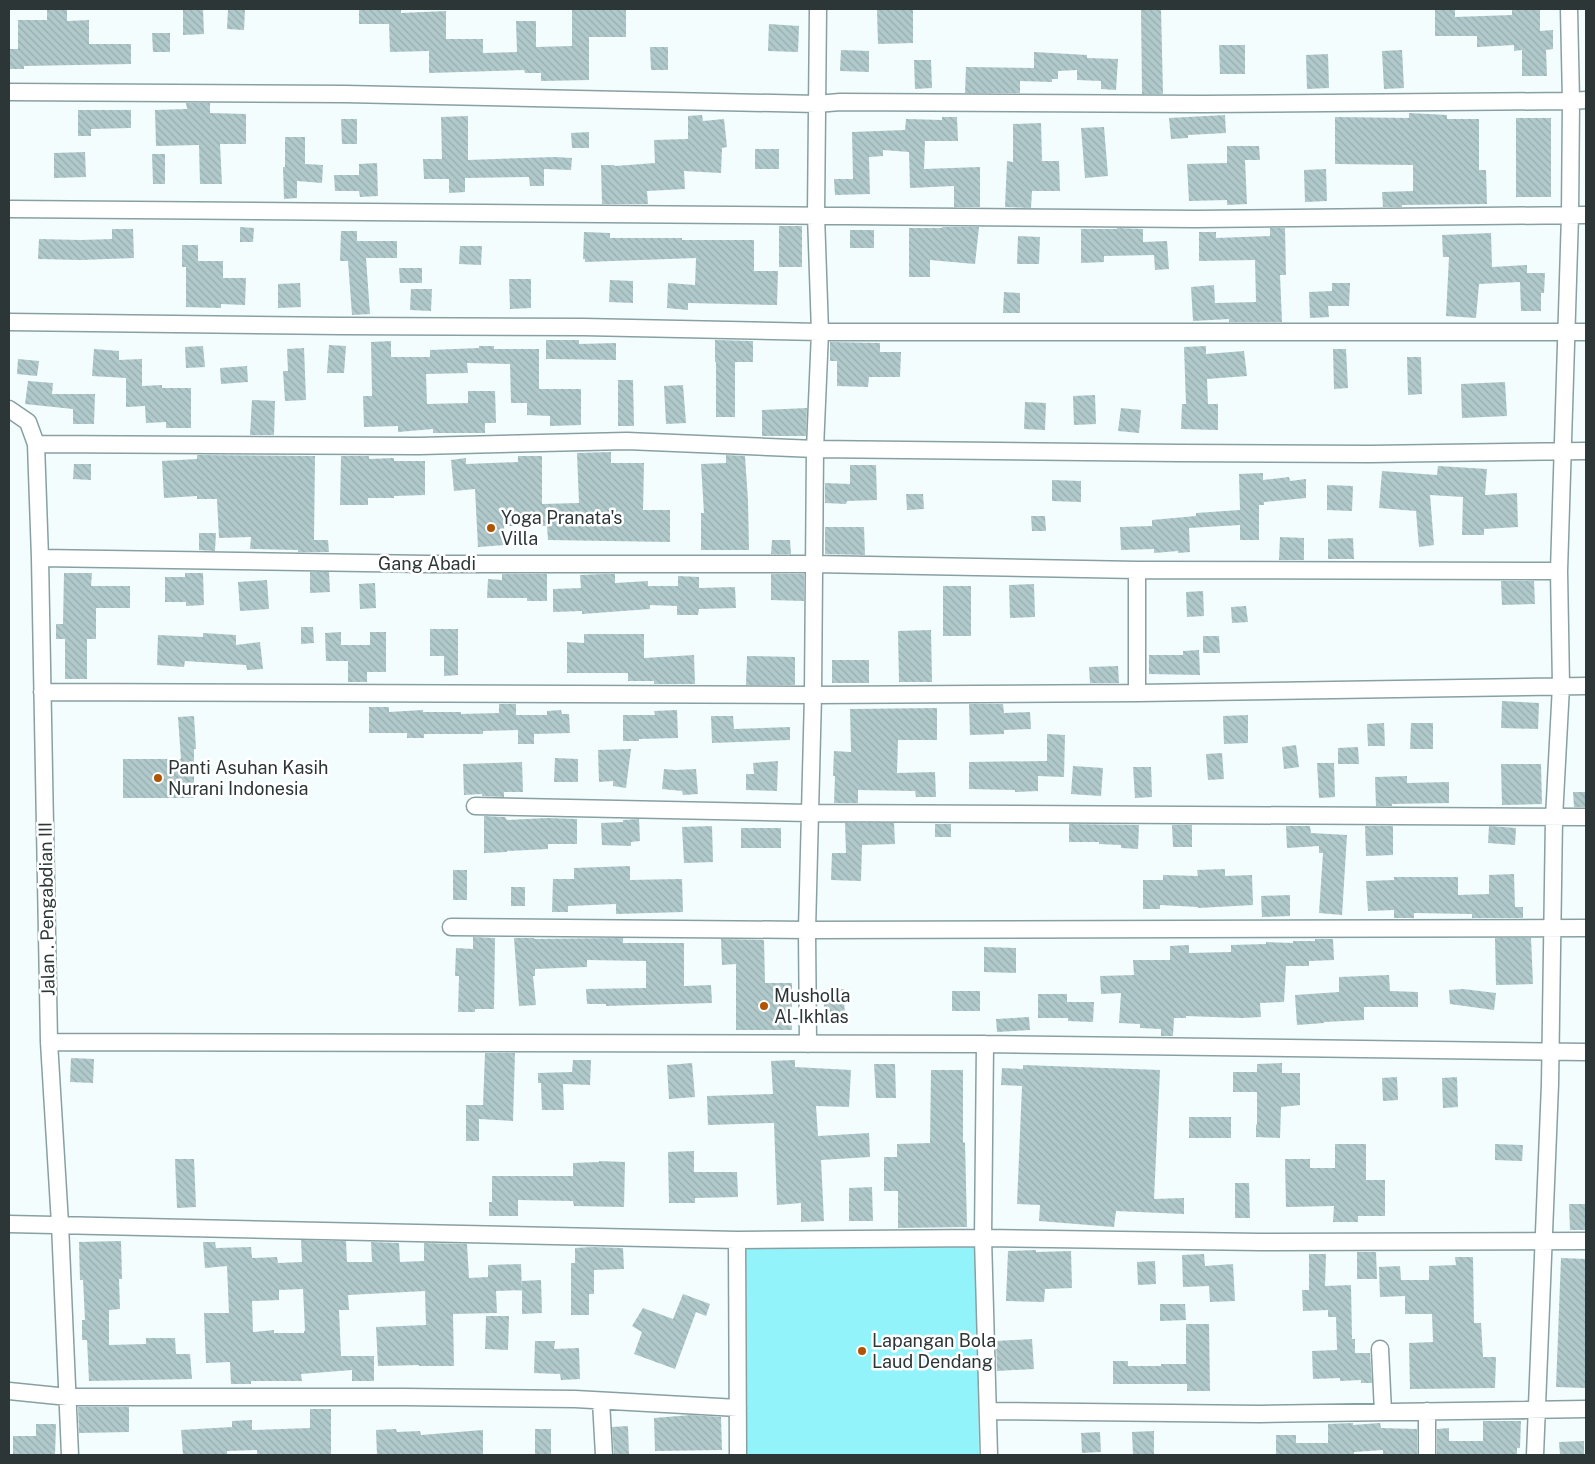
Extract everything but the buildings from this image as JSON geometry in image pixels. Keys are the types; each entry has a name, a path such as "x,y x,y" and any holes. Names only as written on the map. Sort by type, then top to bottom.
{"street":[{"path":"808,1044 807,930 813,696 815,448 820,332 816,215 818,9"},
{"path":"1535,1455 1554,927 1554,818 1561,686 1559,571 1567,331 1578,215 1579,100 1569,9"},
{"path":"9,92 346,94 817,104 840,102 1202,104 1579,100"},
{"path":"9,209 1195,219 1578,215"},
{"path":"9,322 583,327 820,332 1586,332"},
{"name":"Jalan . Pengabdian III","path":"9,409 28,422 36,444 40,558 49,1042 60,1224 70,1455"},
{"path":"36,444 419,446 627,441 815,448 1340,454 1586,451"},
{"name":"Gang Abadi","path":"40,558 427,564 814,564 1137,570 1559,571"},
{"path":"1137,570 1137,693"},
{"path":"42,692 813,696 1586,686"},
{"path":"475,806 810,813 1586,817"},
{"path":"451,927 807,930 1586,928"},
{"path":"49,1042 985,1044 1586,1052"},
{"path":"985,1044 983,1238 988,1455"},
{"path":"9,1224 737,1240 983,1238 1251,1242 1586,1241"},
{"path":"737,1240 738,1455"},
{"path":"1380,1349 1383,1412"},
{"path":"9,1391 68,1397 576,1399 738,1408"},
{"path":"601,1401 604,1455"},
{"path":"988,1411 1260,1414 1586,1409"},
{"path":"1427,1411 1427,1455"}],"shaded area":[{"name":"Lapangan Bola Laud Dendang","path":"977,1244 979,1455 746,1455 744,1247"}],"place":[{"name":"Yoga Pranata's Villa","path":"491,528"},
{"name":"Panti Asuhan Kasih Nurani Indonesia","path":"158,778"},
{"name":"Musholla Al-Ikhlas","path":"764,1006"},
{"name":"Lapangan Bola Laud Dendang","path":"862,1351"}]}
